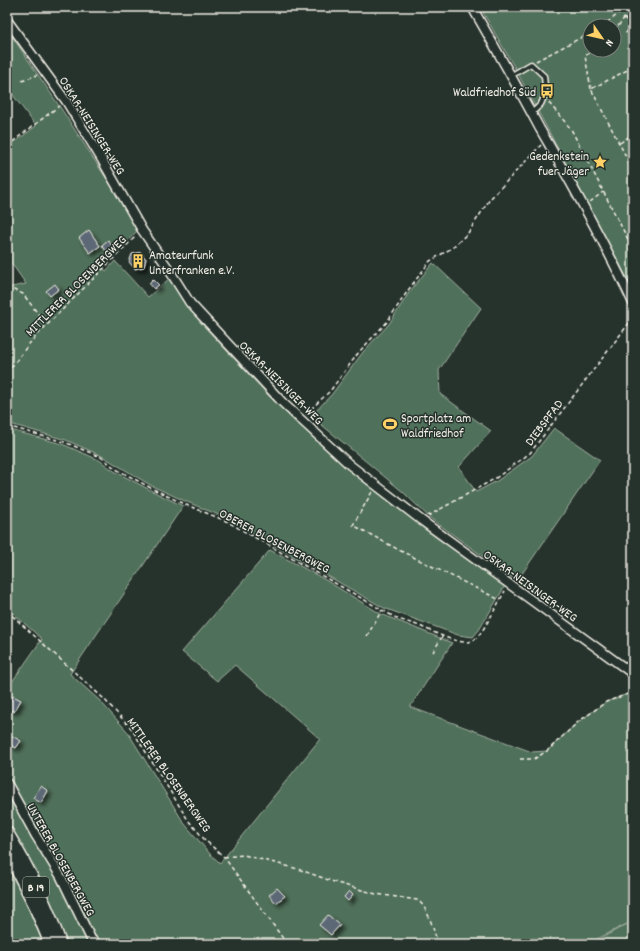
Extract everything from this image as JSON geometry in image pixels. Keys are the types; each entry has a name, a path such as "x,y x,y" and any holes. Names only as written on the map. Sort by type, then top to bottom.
{"main road":[{"name":"B 19","path":"7,833 36,886 60,944"},
{"name":"B 19","path":"7,850 32,899 51,944"}],"street":[{"path":"472,7 512,75 613,260 633,303"},
{"name":"OSKAR-NEISINGER-WEG","path":"7,20 66,101 142,230 190,303 283,403 350,465 421,520 633,674"},
{"name":"UNTERER BLOSENBERGWEG","path":"7,783 36,836 61,877 91,939 97,944"}],"lane":[{"path":"512,75 531,64 544,76 546,86 544,97 532,113"}],"path":[{"path":"613,18 626,7"},
{"path":"622,11 624,18 633,25 626,33 633,43"},
{"path":"531,64 582,37"},
{"path":"585,58 591,89 633,170"},
{"path":"591,89 633,67"},
{"path":"22,81 45,72"},
{"path":"544,97 570,129 633,248"},
{"path":"7,146 66,101"},
{"path":"620,143 633,134"},
{"path":"303,421 311,409 330,391 359,352 387,322 408,289 430,261 452,248 468,233 490,199 546,139"},
{"path":"584,207 603,192"},
{"name":"MITTLERER BLOSENBERGWEG","path":"7,373 30,344 46,327 142,230"},
{"path":"7,287 23,294 42,318 46,327"},
{"name":"DIEBSPFAD","path":"421,520 496,478 530,453 633,318"},
{"name":"OBERER BLOSENBERGWEG","path":"7,426 64,442 101,457 116,469 158,491 184,504 226,521 398,619 443,635 449,639 464,642 474,640 480,633 509,584"},
{"path":"376,485 352,525 500,600"},
{"path":"367,636 382,610"},
{"name":"MITTLERER BLOSENBERGWEG","path":"7,611 103,698 131,728 188,820 205,840 224,857 287,944"},
{"path":"433,652 443,635"},
{"path":"520,759 534,759 547,751 578,722 606,702 633,692"},
{"path":"224,857 244,855 298,868 337,883 376,894 417,900 421,902 426,910 438,944"}],"green space":[{"path":"480,7 633,7 633,289 516,70"},
{"path":"9,32 62,110 139,229 102,267 106,271 115,261 148,297 170,278 201,323 297,424 299,421 505,586 479,630 473,637 458,635 384,608 226,518 152,486 102,456 66,440 7,423 7,288 26,284 7,257 7,148 36,126 7,87 7,34"},
{"path":"433,263 481,308 439,370 440,394 491,431 459,467 476,492 497,481 532,456 554,428 600,460 517,581 430,518 403,492 311,416 332,394 363,352 389,324 410,291"},
{"path":"7,429 62,444 99,460 114,471 183,506 70,674 100,701 127,731 184,823 210,854 220,863 320,739 235,665 217,681 182,652 270,550 322,578 381,614 452,643 410,707 532,752 547,751 578,722 606,702 633,692 633,944 591,944 627,924 587,944 7,944 7,784 92,942 97,939 30,815 7,776 7,689 42,639 7,608"}],"building":[{"path":"89,230 100,246 90,253 79,238"},
{"path":"108,240 112,246 106,251 102,245"},
{"name":"Amateurfunk Unterfranken e.V.","path":"141,252 146,259 144,267 135,269 129,262 132,254"},
{"path":"153,279 159,285 154,289 149,283"},
{"path":"55,284 59,289 50,296 46,291"},
{"path":"13,696 21,700 14,712 7,708"},
{"path":"12,736 21,741 16,748 8,744"},
{"path":"41,786 48,791 41,803 33,798"},
{"path":"277,888 285,896 276,903 269,895"},
{"path":"349,891 353,895 348,901 344,897"},
{"path":"328,915 340,925 331,935 319,925"}],"place":[{"name":"Waldfriedhof Süd","path":"547,91"},
{"name":"Gedenkstein fuer Jäger","path":"600,162"},
{"name":"Amateurfunk Unterfranken e.V.","path":"138,261"},
{"name":"Sportplatz am Waldfriedhof","path":"390,424"}]}
